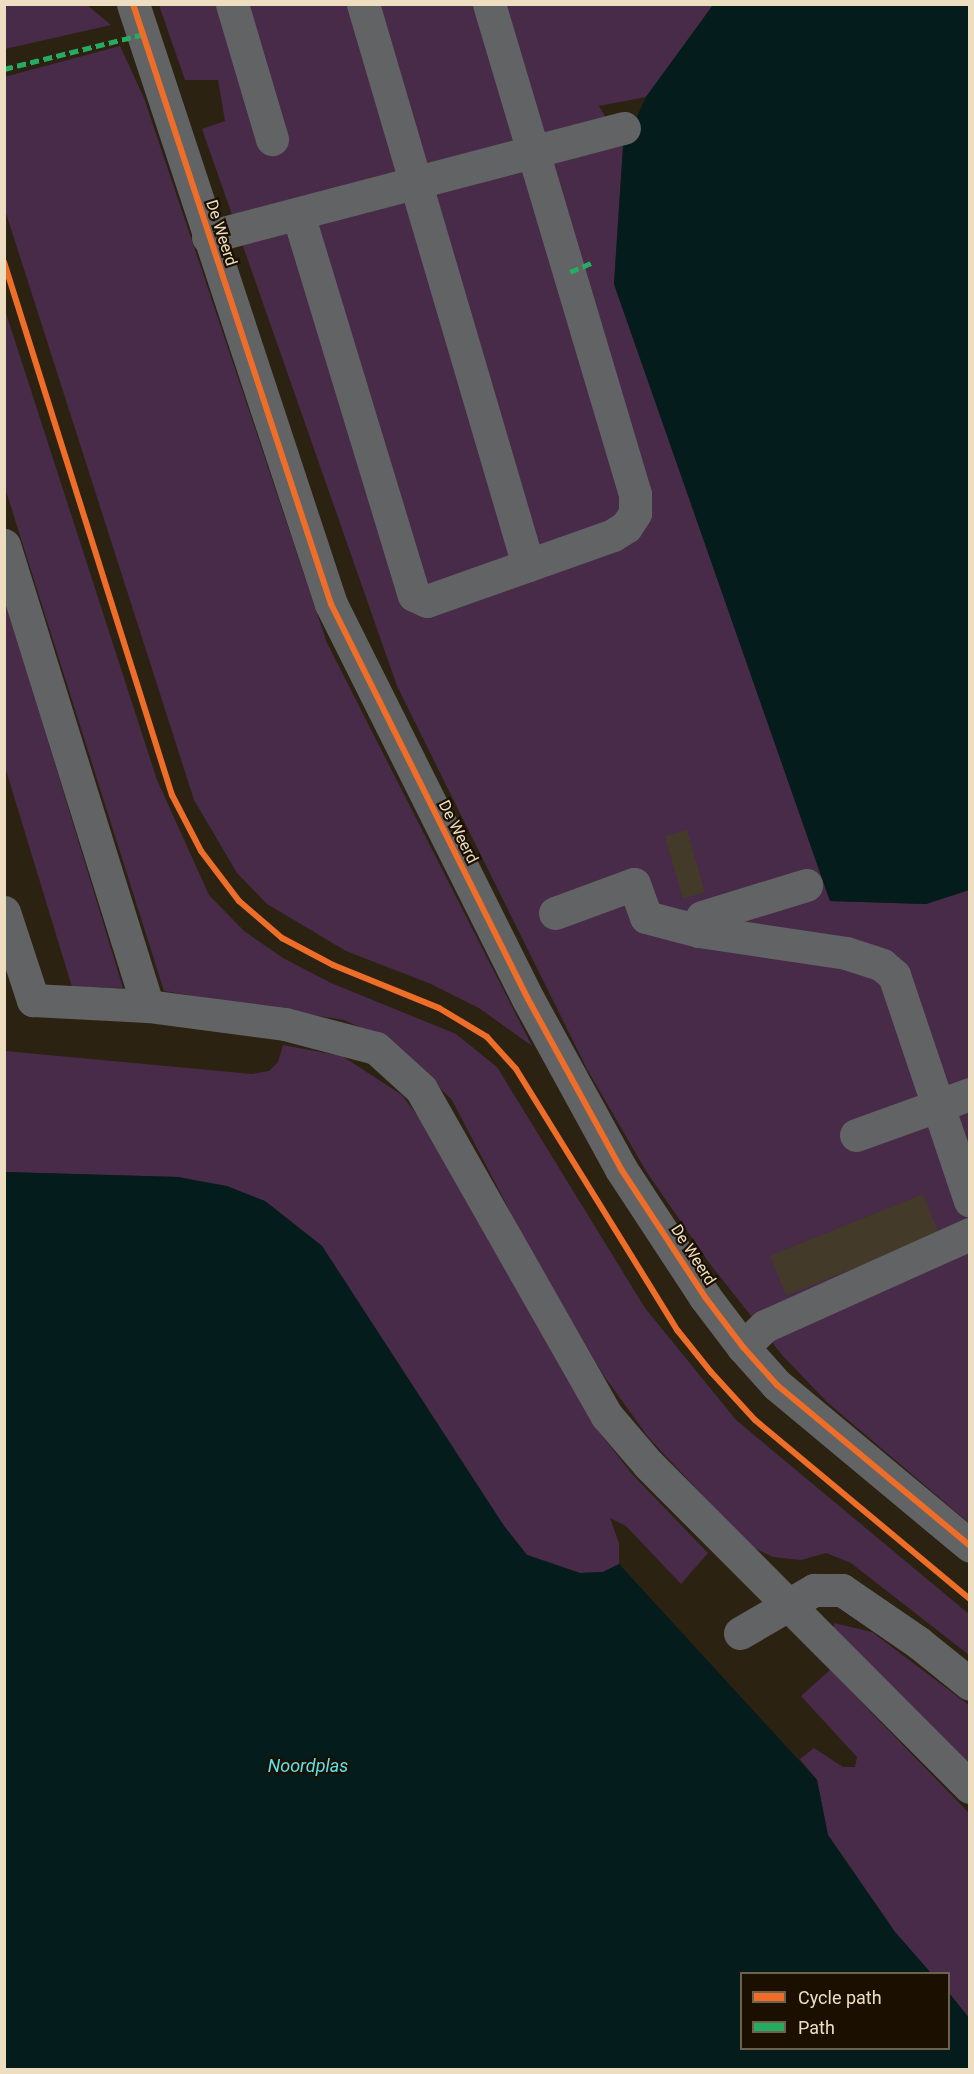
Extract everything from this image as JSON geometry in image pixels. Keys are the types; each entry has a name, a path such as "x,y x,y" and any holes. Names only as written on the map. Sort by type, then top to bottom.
{"street":[{"name":"De Weerd","path":"133,4 208,237 332,604 395,737 528,999 621,1169 705,1298 743,1347 777,1385 969,1546"},
{"path":"232,4 272,139"},
{"path":"363,4 528,565"},
{"path":"298,213 414,596 427,601 626,527 635,513 635,494 489,4"},
{"path":"208,237 624,128"},
{"path":"4,545 148,1006"},
{"path":"555,913 634,884 646,917 699,931 846,953 882,965 894,975 969,1201"},
{"path":"699,931 702,917 806,885"},
{"path":"4,912 33,1000 148,1006 285,1024 376,1048 421,1089 607,1416 648,1464 790,1604 969,1787"},
{"path":"856,1135 969,1094"},
{"path":"743,1347 765,1326 969,1234"},
{"path":"740,1633 814,1590 842,1590 919,1643 969,1684"}],"shaded area":[{"path":"4,5 87,5 111,25 5,49"},
{"path":"159,5 713,5 646,97 599,106 623,147 614,284 830,901 926,904 969,890 969,1523 827,1402 782,1355 710,1264 646,1171 587,1069 397,686 202,129 225,121 218,80 185,80"},
{"path":"120,46 144,98 327,643 532,1046 479,1008 431,984 346,951 267,904 237,873 194,800 5,210 4,77"},
{"path":"4,307 157,780 209,895 244,931 283,958 331,983 456,1034 497,1067 645,1308 736,1420 969,1614 969,1655 851,1563 826,1553 801,1560 773,1557 750,1546 648,1437 602,1373 524,1238 452,1100 394,1043 344,1020 164,991 5,488"},
{"path":"4,596 123,988 72,987 5,767"},
{"path":"283,1045 342,1056 402,1095 429,1131 596,1428 632,1474 708,1553 681,1584 626,1526 610,1518 619,1543 619,1564 603,1572 580,1573 527,1555 504,1526 322,1246 265,1201 178,1177 5,1172 5,1051 252,1074 269,1071 278,1062"},
{"path":"834,1623 872,1632 969,1705 969,1769 833,1633"},
{"path":"830,1670 969,1813 969,2018 950,1994 950,1972 930,1972 895,1932 828,1835 817,1780 800,1759 814,1748 843,1767 855,1767 857,1757 801,1696"}],"water":[{"path":"713,5 969,5 969,890 926,904 830,901 614,284 623,147 646,97"},
{"name":"Noordplas","path":"5,1172 178,1177 227,1186 265,1201 322,1246 504,1526 527,1555 580,1573 603,1572 619,1564 817,1780 828,1835 895,1932 930,1972 740,1972 740,2050 950,2050 950,1994 969,2018 969,2069 5,2069"}],"building":[{"path":"687,830 705,892 683,899 665,836"},
{"path":"923,1194 939,1234 786,1296 770,1256"}],"marked path":[{"path":"4,69 144,34"},
{"path":"570,272 594,262"}],"cycle path":[{"path":"133,4 331,604 528,999 621,1169 705,1297 743,1347 777,1385 970,1546"},
{"path":"4,262 172,795 201,851 239,901 282,938 333,965 439,1008 487,1037 516,1069 678,1331 711,1372 755,1420 970,1599"}]}
